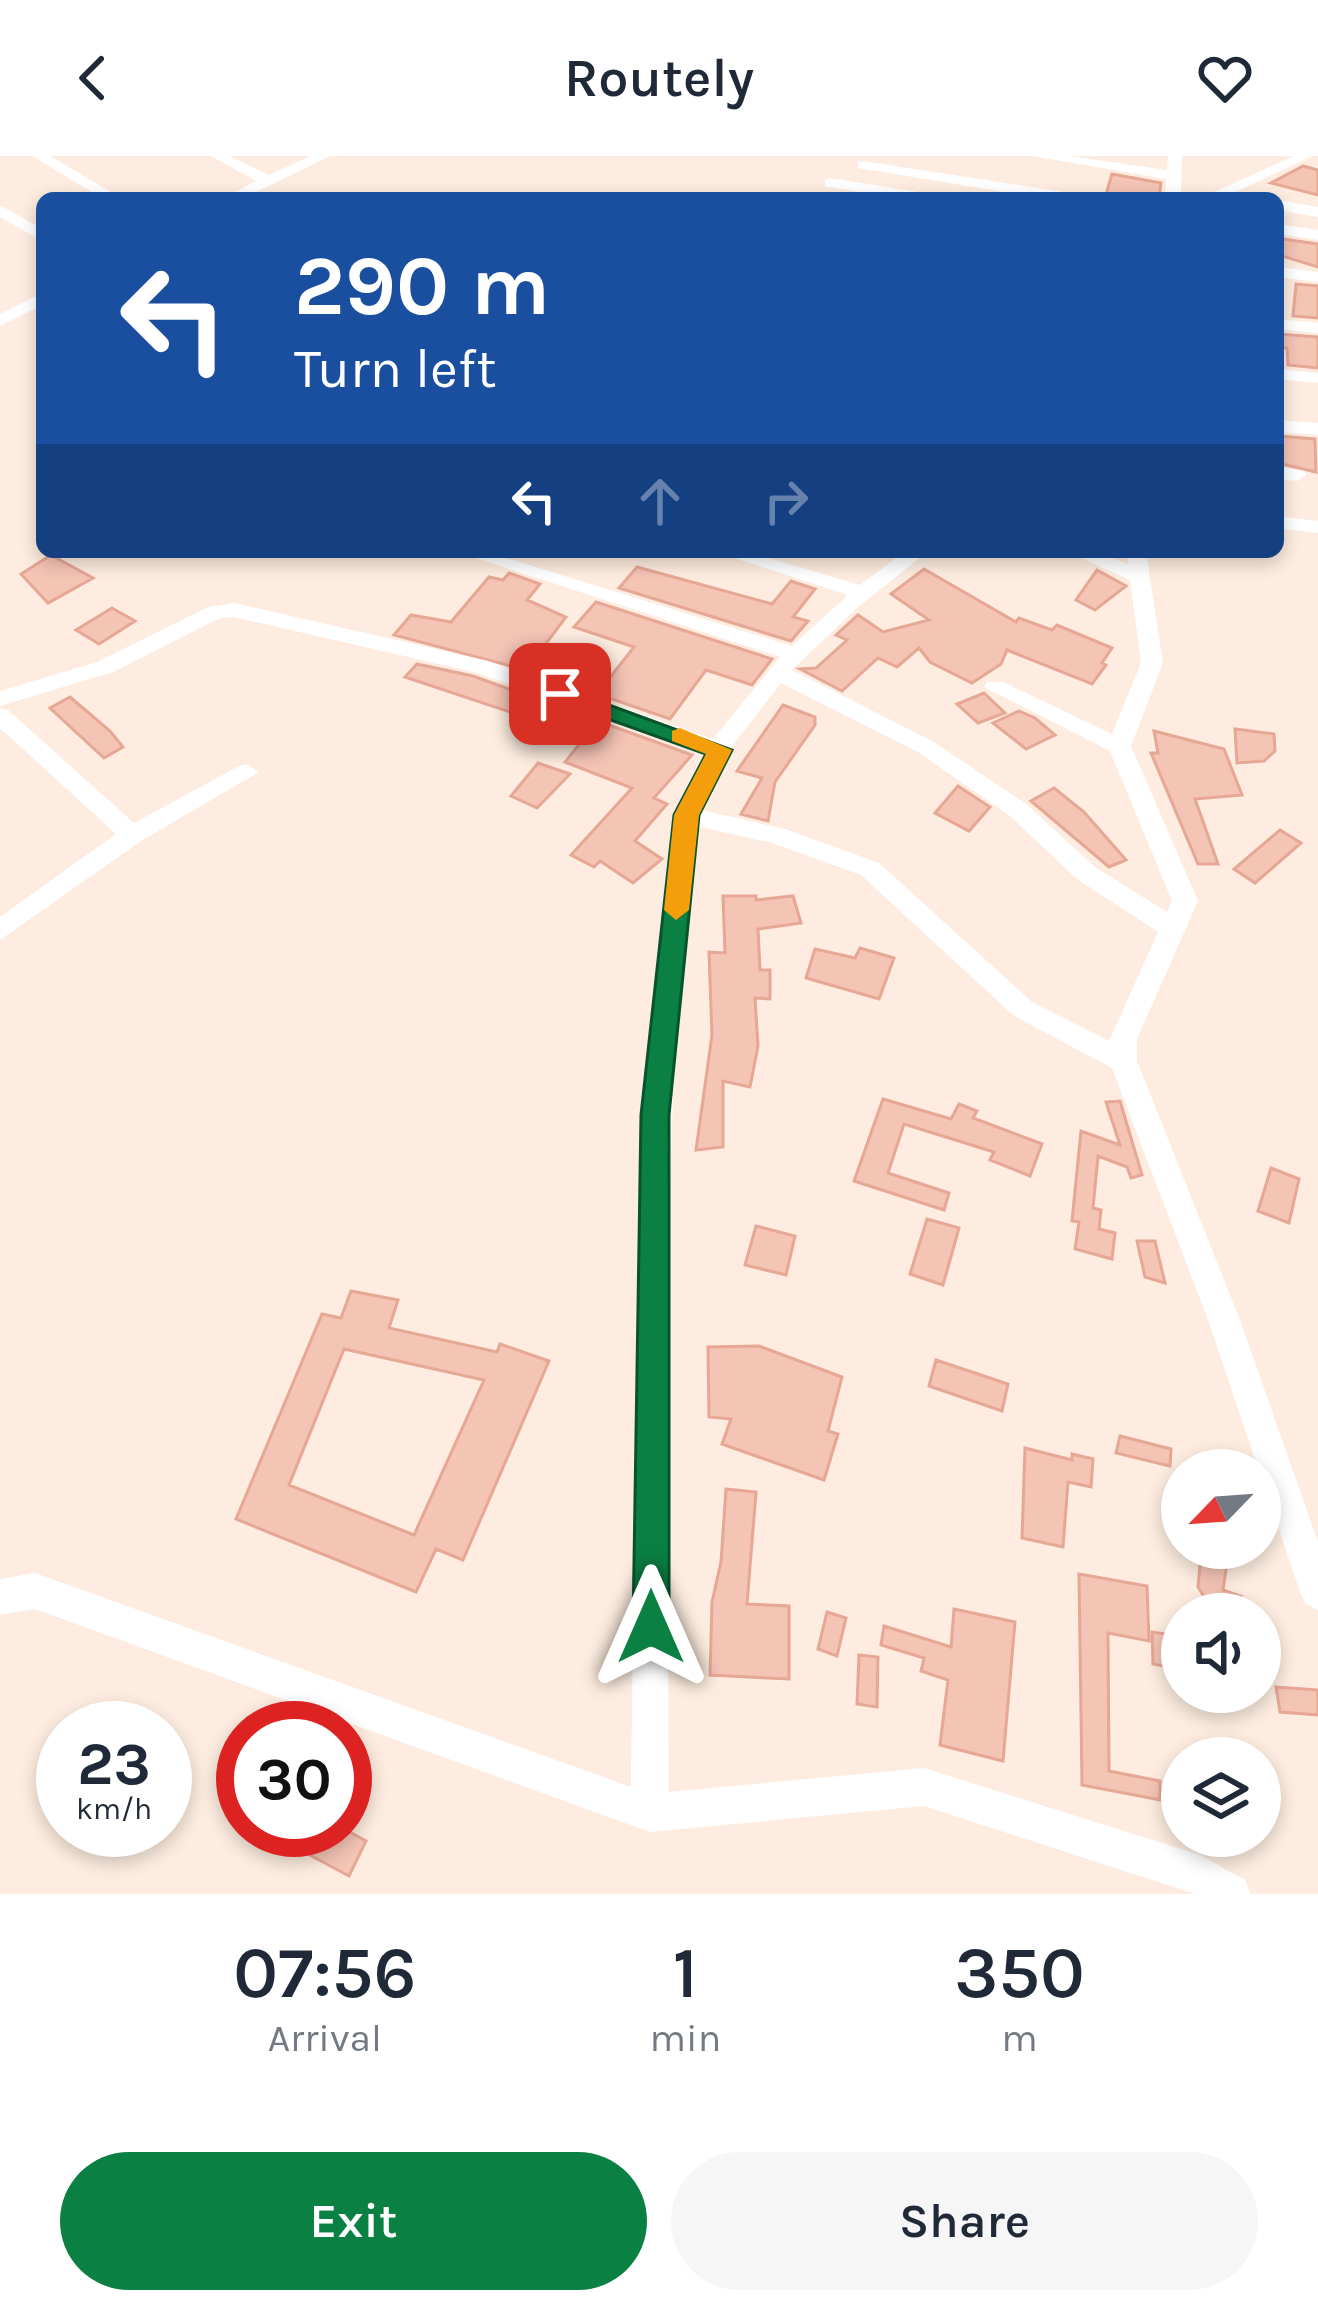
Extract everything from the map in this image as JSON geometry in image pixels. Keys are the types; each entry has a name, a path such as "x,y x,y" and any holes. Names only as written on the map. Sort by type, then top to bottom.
{"street":[{"path":"39,156 102,192"},
{"path":"218,156 266,180"},
{"path":"243,192 323,156"},
{"path":"1039,156 1174,176"},
{"path":"1173,192 1175,156"},
{"path":"1229,192 1306,156 1318,159"},
{"path":"863,165 1032,192"},
{"path":"830,182 889,192"},
{"path":"1284,207 1318,212"},
{"path":"0,210 36,232"},
{"path":"1284,231 1318,235"},
{"path":"1284,273 1318,277"},
{"path":"0,292 21,307"},
{"path":"0,321 36,301"},
{"path":"1284,325 1318,328"},
{"path":"1284,375 1318,378"},
{"path":"1284,426 1318,429"},
{"path":"1284,523 1318,527"},
{"path":"486,558 787,663 926,747 1018,810 1086,873 1171,927"},
{"path":"746,558 858,591"},
{"path":"650,1813 655,1115 686,815 720,750 787,663 858,591 908,558"},
{"path":"1093,558 1141,577"},
{"path":"1119,746 1152,663 1137,558"},
{"path":"0,699 105,667 215,612 234,610 480,666 720,750"},
{"path":"995,687 1119,746 1185,901 1123,1039 1123,1061 1224,1319 1318,1592"},
{"path":"0,715 133,835"},
{"path":"0,896 10,922 133,835 248,772"},
{"path":"686,815 776,835 869,869 1023,1009 1123,1061"},
{"path":"0,1598 34,1591 650,1813 924,1787 1200,1874 1231,1894"}],"building":[{"path":"1303,166 1318,170 1318,195 1271,183"},
{"path":"1112,174 1161,183 1160,192 1107,192"},
{"path":"1284,239 1318,244 1318,267 1284,257"},
{"path":"1296,284 1318,286 1318,318 1293,316"},
{"path":"1284,334 1318,337 1318,368 1288,365"},
{"path":"1284,436 1315,439 1316,472 1284,464"},
{"path":"46,558 56,558 93,578 48,603 21,574"},
{"path":"637,567 772,604 791,581 815,589 793,617 808,621 791,641 619,588"},
{"path":"924,569 1016,622 1019,618 1052,630 1057,625 1112,648 1102,663 1106,665 1092,684 1007,650 1001,664 972,683 930,662 919,648 897,667 878,658 842,691 800,669 816,668 847,640 836,635 858,615 883,632 929,620 891,594"},
{"path":"1097,570 1126,586 1095,610 1076,600"},
{"path":"509,573 540,584 527,600 566,617 526,670 394,635 411,615 451,622 489,577 503,580"},
{"path":"596,602 772,659 752,685 706,670 670,719 597,694 634,647 574,627"},
{"path":"112,608 135,621 99,644 76,630"},
{"path":"417,664 473,676 692,755 654,798 667,804 635,841 662,859 633,883 600,861 594,867 571,855 632,788 565,762 585,737 405,677"},
{"path":"984,693 1005,713 978,723 957,704"},
{"path":"70,697 123,747 104,758 50,708"},
{"path":"783,705 815,717 815,725 775,782 768,821 741,814 762,778 737,771"},
{"path":"1019,711 1055,735 1026,749 993,723"},
{"path":"1235,729 1274,734 1275,751 1264,761 1237,763"},
{"path":"1154,731 1224,749 1242,795 1195,799 1218,864 1198,864 1151,753 1158,753"},
{"path":"538,763 570,774 537,808 511,796"},
{"path":"958,786 990,807 969,831 935,813"},
{"path":"1054,788 1084,812 1126,860 1109,867 1031,801"},
{"path":"1280,830 1301,843 1255,883 1234,869"},
{"path":"723,896 756,896 756,900 793,896 801,923 758,929 760,970 770,970 770,999 755,998 758,1046 750,1087 723,1081 723,1147 696,1150 712,1035 709,952 725,953"},
{"path":"860,948 894,958 879,999 806,978 815,949 855,958"},
{"path":"883,1099 951,1119 959,1104 977,1111 973,1118 1042,1144 1030,1176 990,1160 994,1152 904,1124 888,1173 949,1193 944,1210 854,1181"},
{"path":"1120,1101 1142,1175 1131,1178 1127,1167 1098,1156 1093,1208 1101,1210 1099,1229 1115,1233 1112,1259 1075,1249 1079,1222 1072,1221 1081,1131 1120,1145 1106,1102"},
{"path":"1271,1168 1299,1179 1289,1223 1258,1211"},
{"path":"927,1219 959,1228 943,1285 910,1274"},
{"path":"756,1226 795,1236 786,1275 745,1265"},
{"path":"1137,1241 1155,1241 1165,1283 1145,1277"},
{"path":"351,1291 398,1300 389,1328 497,1352 500,1344 549,1361 463,1560 436,1549 416,1592 236,1519 322,1314 341,1318","holes":["344,1349 484,1380 414,1535 289,1485"]},
{"path":"759,1346 842,1377 828,1431 838,1434 824,1480 722,1444 731,1419 709,1417 708,1347"},
{"path":"936,1360 1008,1384 1002,1411 929,1386"},
{"path":"1120,1436 1171,1449 1161,1449 1161,1464 1116,1453"},
{"path":"1025,1448 1072,1460 1072,1454 1093,1459 1091,1487 1068,1482 1063,1547 1022,1538"},
{"path":"726,1489 756,1492 747,1604 789,1606 789,1679 710,1675 712,1602 721,1562"},
{"path":"1200,1569 1226,1569 1223,1590 1232,1593 1202,1593"},
{"path":"1079,1574 1147,1586 1149,1641 1108,1633 1109,1771 1160,1781 1160,1800 1082,1785"},
{"path":"954,1609 1015,1622 1003,1761 940,1745 948,1680 921,1671 924,1658 881,1645 884,1626 951,1647"},
{"path":"827,1612 846,1618 837,1656 818,1649"},
{"path":"1152,1632 1161,1633 1161,1666 1153,1664"},
{"path":"859,1655 878,1657 877,1707 857,1704"},
{"path":"1281,1687 1318,1690 1318,1715 1281,1712"},
{"path":"313,1857 358,1857 349,1876"}],"slow traffic":[{"path":"676,910 686,815 720,750 680,736"}],"route":[{"path":"560,694 720,750 686,815 655,1115 651,1627"}]}
